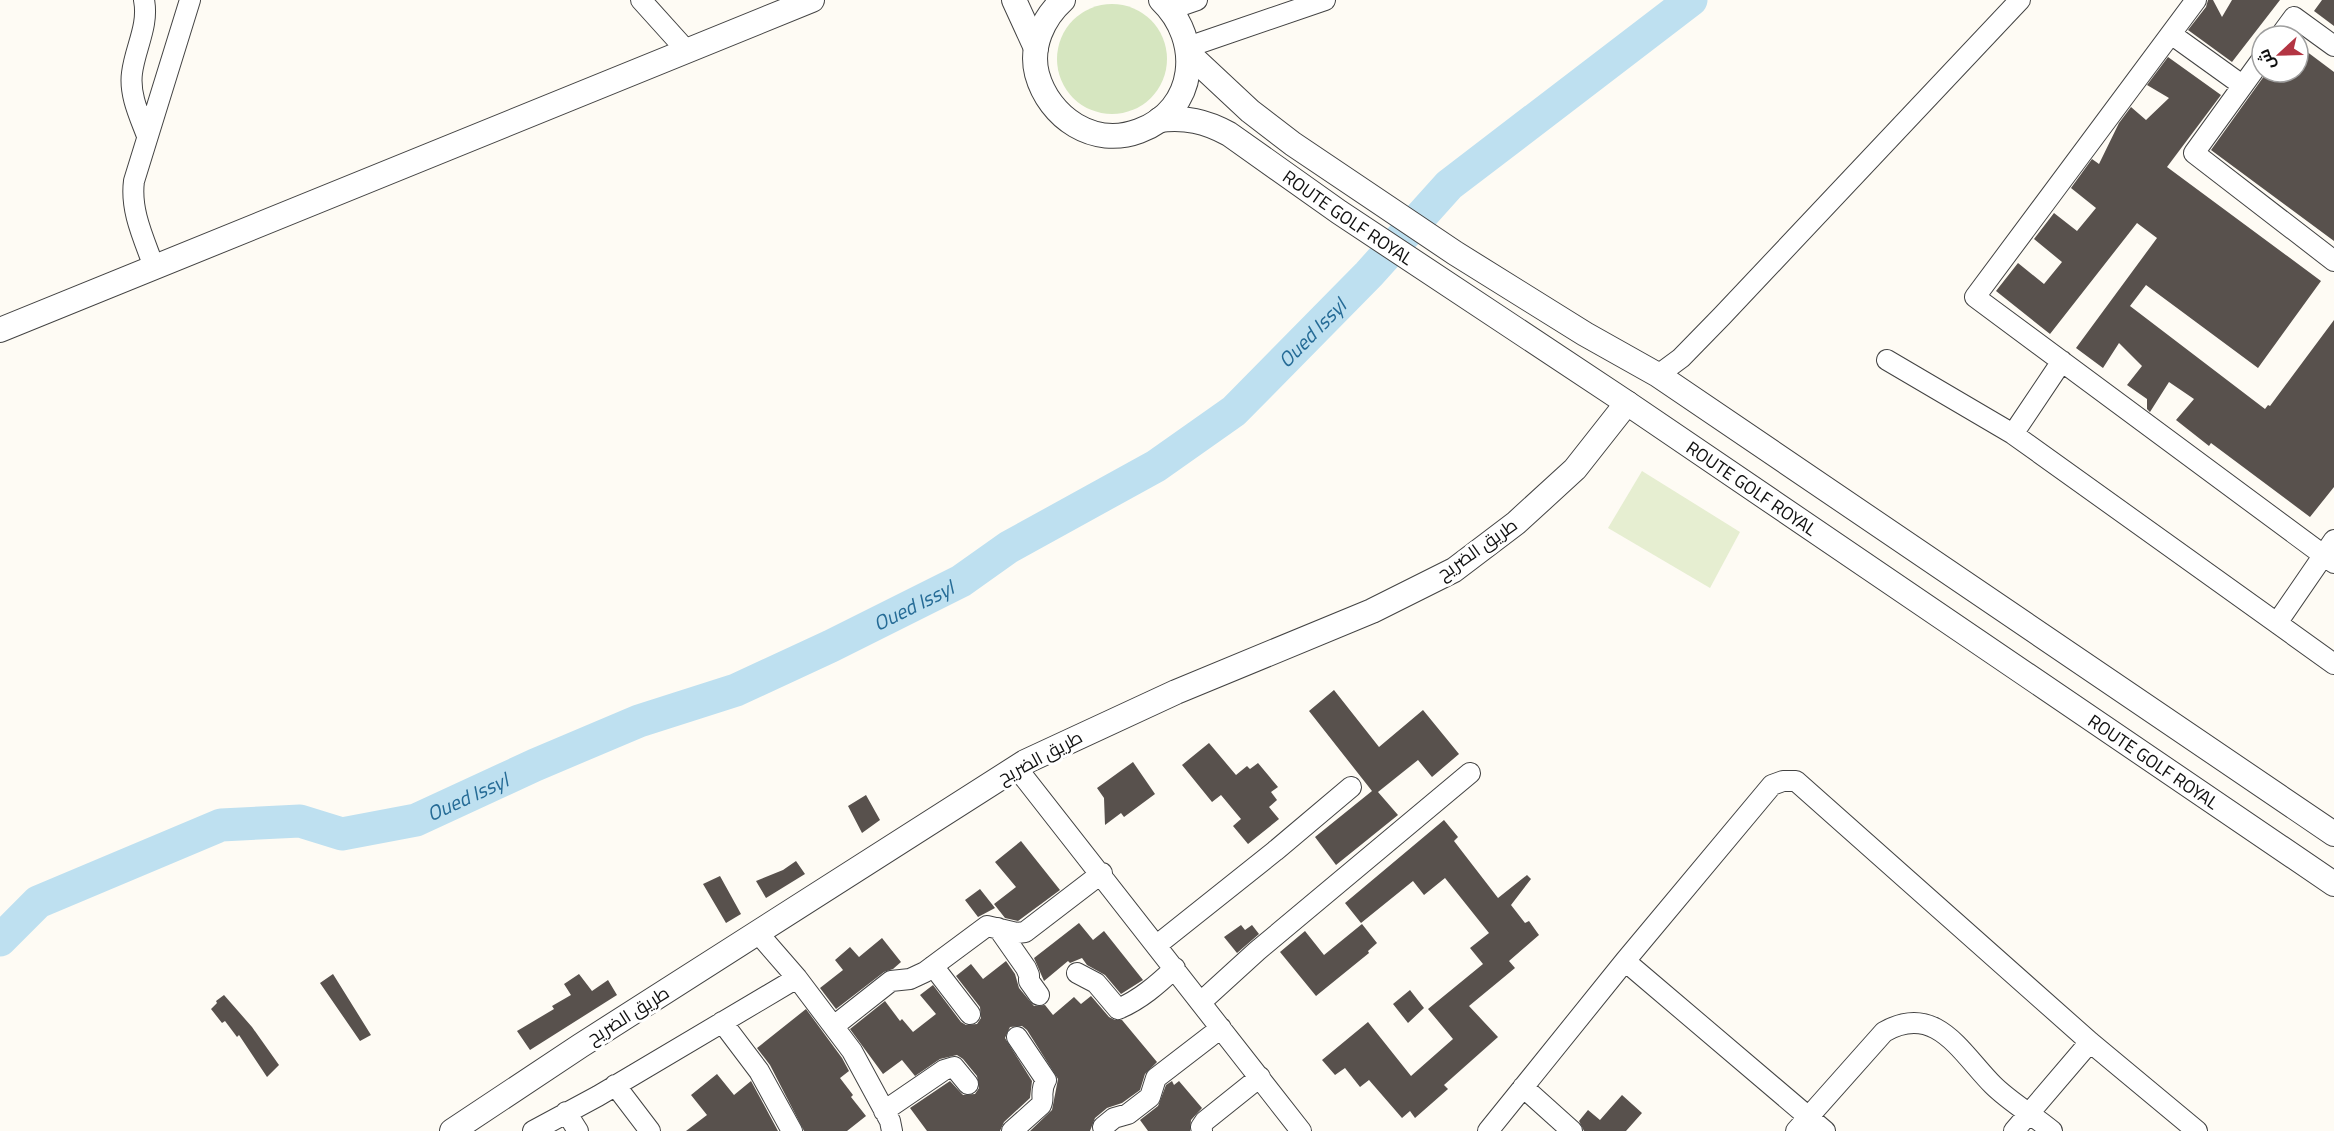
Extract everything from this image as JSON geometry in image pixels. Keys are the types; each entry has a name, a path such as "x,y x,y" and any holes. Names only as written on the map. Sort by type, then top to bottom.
{"street":[{"path":"144,0 146,9 144,27 132,73 131,86 147,136"},
{"path":"154,267 137,221 132,195 147,136 190,0"},
{"path":"641,0 687,51"},
{"path":"0,330 812,0"},
{"path":"1014,0 1036,48"},
{"path":"1063,0 1054,8 1042,27 1036,48 1036,71 1043,92 1056,111 1074,125 1095,134 1117,136 1139,131 1159,120 1172,107 1182,91 1188,73 1189,51 1182,27 1166,5 1197,0"},
{"path":"1189,51 1325,0"},
{"path":"1658,375 1681,358 1722,316 2020,0"},
{"path":"2196,0 1975,297 2330,553 2277,623"},
{"path":"2289,24 2294,17 2304,24"},
{"path":"2310,29 2334,46"},
{"path":"2171,34 2242,85"},
{"name":"ROUTE GOLF ROYAL","path":"1189,51 1268,126 1455,253 1585,334 1658,375 2334,834"},
{"path":"2250,75 2193,153 2334,261"},
{"name":"ROUTE GOLF ROYAL","path":"1159,120 1180,118 1215,126 2334,884"},
{"path":"1887,360 2013,434 2334,664"},
{"path":"2013,434 2062,361"},
{"name":"طريق الضريح","path":"452,1131 1016,766 1121,716 1372,611 1454,570 1516,523 1575,469 1627,403"},
{"path":"1016,766 1102,873 1301,1131"},
{"path":"1201,1002 1301,913 1470,773"},
{"path":"1488,1131 1625,961 1772,785 1783,781 1796,781 2090,1042 2197,1131"},
{"path":"1157,945 1250,872 1351,787"},
{"path":"834,1026 891,981 910,979 925,972 987,926 1017,933 1025,932 1102,873"},
{"path":"998,928 1026,968 1029,981 1040,995"},
{"path":"757,932 797,978 852,1051 884,1111 891,1131"},
{"path":"1625,961 1802,1124 1825,1131"},
{"path":"933,966 970,1014"},
{"path":"1077,973 1096,983 1118,1009 1156,986 1175,968"},
{"path":"533,1131 797,978"},
{"path":"722,1022 759,1071 792,1131"},
{"path":"1802,1124 1884,1032 1899,1024 1922,1023 1950,1037 1994,1086 2052,1131"},
{"path":"1103,1127 1114,1118 1128,1114 1150,1097 1156,1078 1221,1028"},
{"path":"1012,1131 1041,1105 1041,1089 1046,1080 1017,1037"},
{"path":"2014,1131 2090,1042"},
{"path":"884,1111 944,1070 954,1067 968,1084"},
{"path":"1202,1131 1201,1127 1205,1120 1260,1077"},
{"path":"615,1085 650,1131"},
{"path":"1523,1087 1572,1131"},
{"path":"566,1112 578,1131"}],"green space":[{"path":"1112,4 1133,8 1151,20 1163,38 1167,59 1163,80 1151,98 1133,110 1112,114 1091,110 1073,98 1061,80 1057,59 1061,38 1073,20 1091,8"},
{"path":"1642,471 1740,532 1710,588 1608,528"}],"building":[{"path":"2208,0 2213,0 2222,17 2232,0 2280,0 2261,24 2250,24 2250,39 2232,62 2188,30 2206,7"},
{"path":"2322,0 2334,0 2334,26 2314,11"},
{"path":"2310,54 2334,72 2334,241 2211,150 2258,84 2310,84"},
{"path":"2168,57 2221,95 2167,167 2321,281 2258,368 2146,285 2130,306 2265,409 2268,405 2270,406 2334,320 2334,487 2310,517 2211,443 2209,446 2176,420 2194,399 2169,382 2150,412 2147,409 2147,399 2127,385 2142,366 2119,343 2103,368 2076,348 2157,238 2137,223 2050,334 1996,291 2018,263 2044,284 2062,262 2034,239 2054,213 2077,231 2096,208 2071,188 2092,159 2099,164 2119,123 2131,107 2146,120 2169,98 2147,85"},
{"path":"1334,690 1379,747 1423,710 1459,754 1432,777 1418,760 1378,792 1398,815 1336,865 1315,837 1372,791 1309,711"},
{"path":"1209,743 1236,775 1247,766 1250,769 1258,763 1278,787 1271,792 1277,800 1269,807 1279,819 1248,844 1233,826 1241,819 1221,795 1212,802 1182,765"},
{"path":"1133,762 1155,794 1124,817 1121,813 1105,825 1104,798 1097,788"},
{"path":"866,795 880,820 862,833 848,806"},
{"path":"1444,820 1458,837 1454,841 1498,898 1527,875 1531,879 1511,905 1525,923 1529,921 1539,935 1509,961 1515,968 1469,1006 1498,1037 1444,1085 1448,1089 1415,1118 1410,1111 1402,1118 1369,1080 1360,1087 1345,1068 1335,1075 1322,1060 1368,1022 1411,1076 1453,1039 1428,1009 1483,964 1470,948 1489,933 1445,878 1424,895 1413,881 1361,923 1345,903"},
{"path":"1021,841 1060,890 1018,921 1005,918 994,904 1016,887 995,862"},
{"path":"796,861 805,874 766,898 756,881 783,870"},
{"path":"720,876 741,914 726,923 703,884"},
{"path":"980,889 995,908 978,917 965,900"},
{"path":"1079,923 1093,940 1104,931 1143,980 1121,994 1105,975 1087,965 1082,958 1070,963 1068,961 1044,981 1034,958"},
{"path":"1362,924 1377,943 1368,951 1369,953 1316,996 1280,952 1305,931 1324,955"},
{"path":"1241,925 1245,930 1252,925 1259,934 1237,953 1224,937"},
{"path":"882,938 901,962 893,969 884,972 836,1009 820,988 843,970 835,960 850,947 859,957"},
{"path":"1006,961 1015,974 1019,988 1034,1006 1045,1005 1053,1015 1074,997 1081,1004 1091,996 1109,1017 1122,1020 1157,1062 1145,1074 1140,1090 1122,1103 1107,1108 1095,1118 1090,1131 1030,1131 1052,1110 1058,1079 1027,1030 1022,1026 1010,1027 1005,1038 1032,1081 1030,1098 1004,1122 1000,1131 927,1131 910,1108 950,1081 963,1095 975,1094 979,1088 977,1076 957,1055 940,1059 915,1076 902,1060 883,1074 850,1029 885,1001 900,1021 902,1019 913,1032 936,1014 920,995 933,985 961,1022 966,1025 977,1024 981,1018 980,1007 956,976 971,964 983,979"},
{"path":"333,974 371,1035 360,1041 320,983"},
{"path":"579,974 592,991 608,980 617,995 530,1050 517,1031 554,1009 552,1006 571,995 564,984"},
{"path":"1410,990 1424,1008 1408,1023 1393,1004"},
{"path":"224,995 252,1027 279,1065 267,1077 239,1035 237,1037 225,1021 222,1023 211,1009"},
{"path":"806,1009 842,1058 849,1071 840,1078 866,1116 847,1131 804,1131 770,1065 757,1048"},
{"path":"717,1074 734,1095 751,1081 778,1131 686,1131 707,1115 691,1095"},
{"path":"1172,1081 1174,1085 1179,1081 1202,1108 1191,1120 1190,1131 1148,1131 1140,1120 1158,1106 1166,1085"},
{"path":"1622,1095 1642,1113 1626,1131 1584,1131 1579,1121 1588,1110 1600,1120"}],"waterway":[{"name":"Oued Issyl","path":"0,940 38,902 221,825 300,821 342,834 416,820 535,765 639,721 736,690 831,646 961,581 1009,547 1156,466 1234,411 1369,274 1449,185 1691,0"}]}
